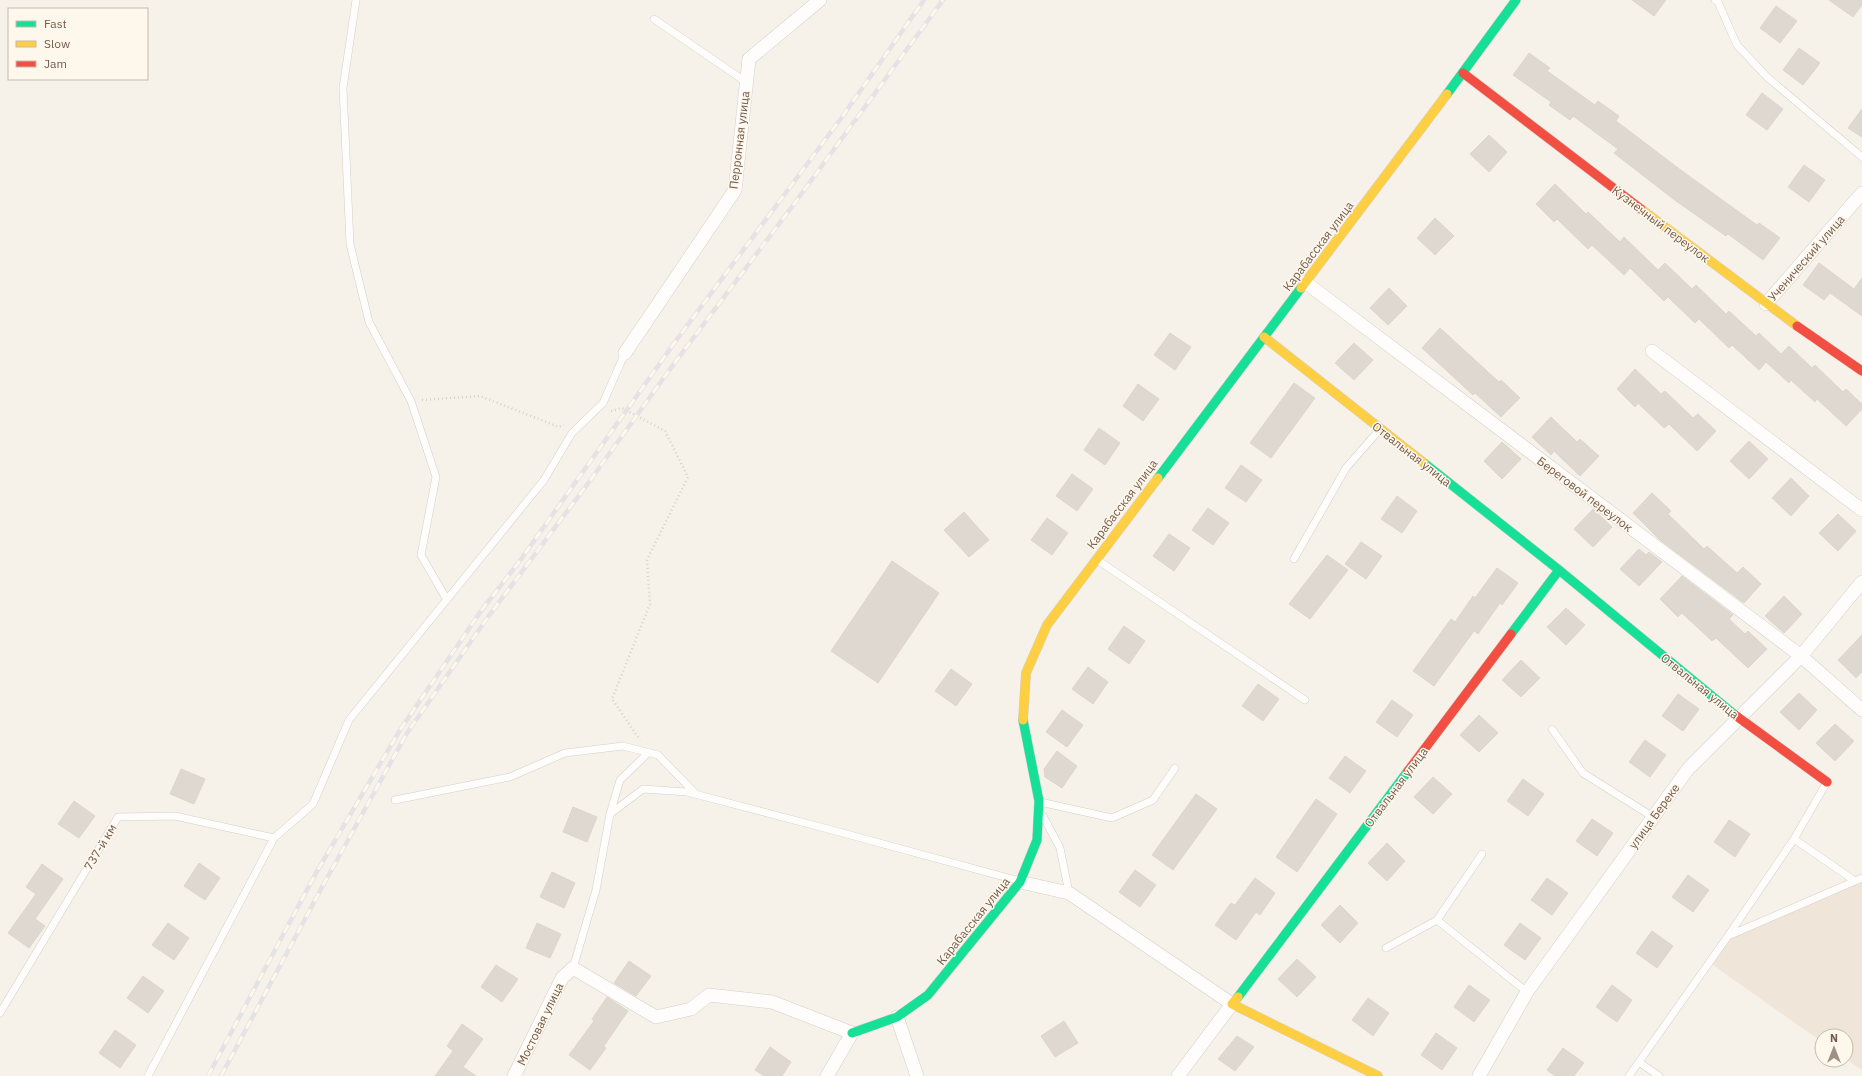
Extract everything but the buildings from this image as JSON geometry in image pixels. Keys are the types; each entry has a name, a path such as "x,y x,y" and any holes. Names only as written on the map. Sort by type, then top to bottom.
{"street":[{"name":"Перронная улица","path":"625,353 735,190 749,59 820,0"},
{"name":"Карабасская улица","path":"852,1033 897,1017 928,995 1020,882 1037,840 1039,805 1022,716 1026,673 1047,625 1463,73 1516,0"},
{"name":"Кузнечный переулок","path":"1463,73 1766,304 1862,371"},
{"name":"Ученический улица","path":"1766,304 1862,193"},
{"name":"Береговой переулок","path":"1305,282 1801,656 1862,710"},
{"name":"Отвальная улица","path":"1264,337 1559,570 1739,718 1827,782"},
{"path":"1652,351 1862,510"},
{"name":"Отвальная улица","path":"1178,1076 1559,570"},
{"name":"улица Береке","path":"1479,1076 1527,992 1688,769 1801,656 1862,582"},
{"path":"1020,882 1069,893 1232,1004 1378,1076"},
{"path":"572,968 656,1017 691,1009 709,995 772,1002 852,1033 827,1076"},
{"name":"Мостовая улица","path":"514,1076 562,978 572,968"},
{"path":"897,1017 917,1076"}],"lane":[{"path":"356,0 343,88 350,244 369,322 411,401 436,477 421,555 446,600"},
{"path":"1718,1 1737,45 1767,77 1862,157"},
{"path":"654,19 746,82"},
{"path":"148,1076 274,838 313,804 349,720 544,480 572,433 603,403 625,353"},
{"path":"1294,559 1346,468 1380,429"},
{"path":"1096,559 1305,700"},
{"path":"1552,729 1583,773 1653,817"},
{"path":"395,800 510,777 565,753 623,746 658,755 696,795"},
{"path":"572,968 596,890 610,814 620,780 648,753"},
{"path":"1039,805 1112,818 1153,800 1175,768"},
{"path":"1629,1076 1728,936 1794,839 1827,782"},
{"path":"610,814 643,789 687,792 1020,882"},
{"path":"1039,805 1060,848 1069,893"},
{"name":"737-й км","path":"0,1014 118,817 175,816 274,838"},
{"path":"1794,839 1858,880"},
{"path":"1386,948 1437,920 1482,854"},
{"path":"1728,936 1858,880"},
{"path":"1437,920 1527,992"},
{"path":"1639,1062 1659,1076"}],"path":[{"path":"411,401 480,396 559,427 587,418"},
{"path":"608,412 622,408 665,431 688,477 647,560 650,604 612,699 648,753"}],"shaded area":[{"path":"1862,880 1862,1070 1854,1064 1854,1028 1814,1028 1814,1036 1710,963 1728,936"}],"railway":[{"path":"208,1076 316,873 400,730 481,611 519,562 675,342 842,117 924,0"},
{"path":"221,1076 327,878 407,733 488,617 943,0"}],"traffic: fast":[{"path":"1447,94 1516,0"},
{"path":"1158,478 1301,288"},
{"path":"1424,463 1559,570 1735,715"},
{"path":"1511,634 1559,570"},
{"path":"852,1033 897,1017 928,995 1020,882 1037,840 1039,801 1023,720"},
{"path":"1238,997 1408,771"}],"traffic: slow":[{"path":"1301,288 1447,94"},
{"path":"1641,209 1797,326"},
{"path":"1264,337 1424,463"},
{"path":"1023,720 1026,673 1047,625 1158,478"},
{"path":"1238,997 1232,1004 1378,1076"}],"traffic: jam":[{"path":"1463,73 1641,209"},
{"path":"1797,326 1862,371"},
{"path":"1408,771 1511,634"},
{"path":"1735,715 1827,782"}]}
